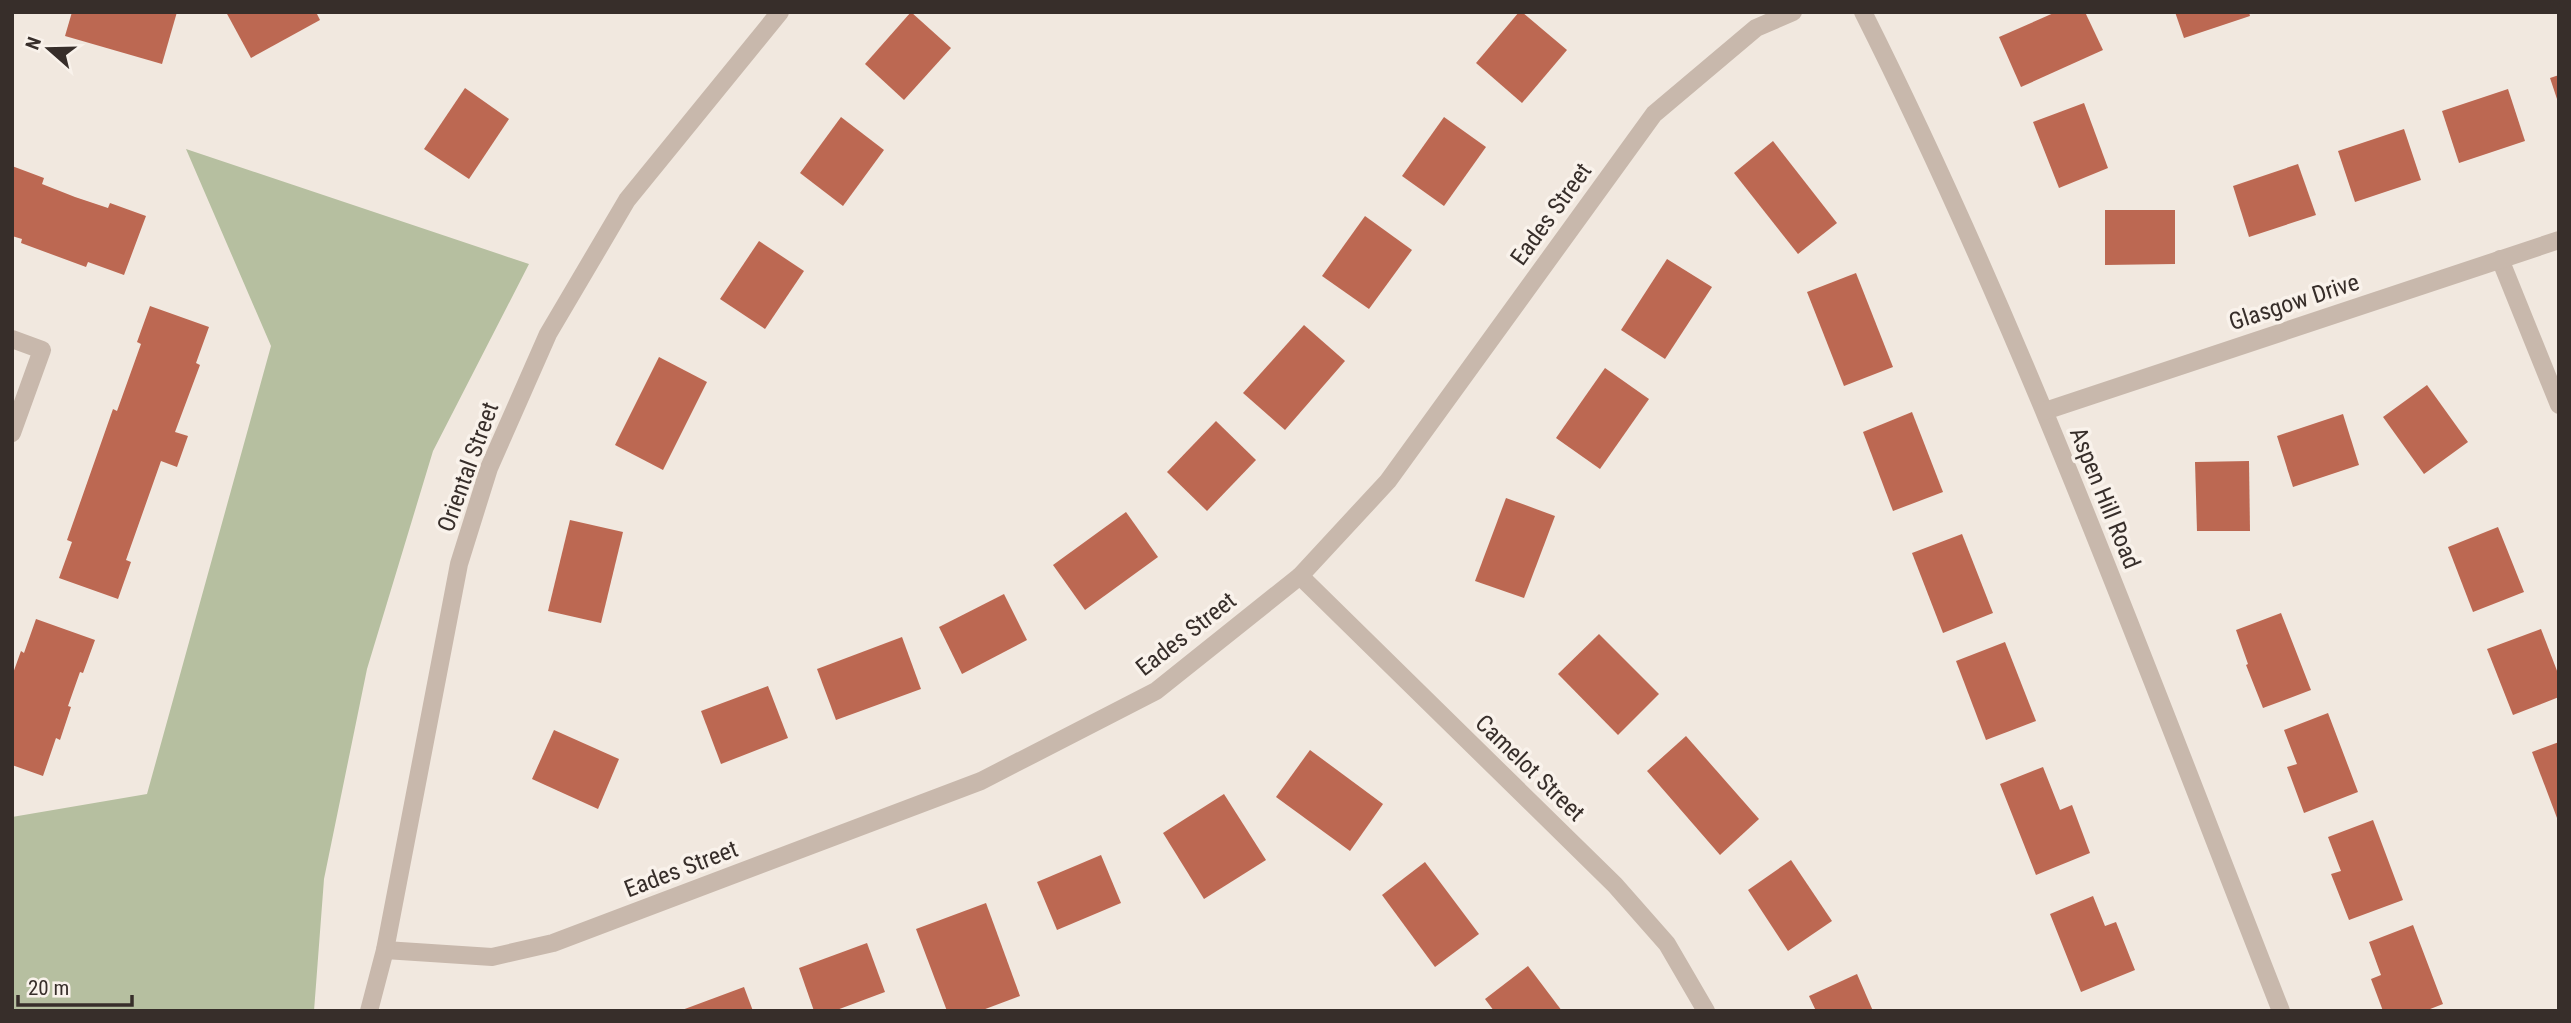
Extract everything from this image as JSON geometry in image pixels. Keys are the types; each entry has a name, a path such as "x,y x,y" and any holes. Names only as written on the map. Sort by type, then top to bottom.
{"street":[{"name":"Oriental Street","path":"369,1011 385,950 459,564 489,468 548,334 627,200 780,12"},
{"name":"Eades Street","path":"385,950 492,957 553,943 981,781 1156,691 1300,576 1388,481 1654,114 1756,28 1793,12"},
{"name":"Aspen Hill Road","path":"1863,12 1921,128 2045,411 2281,1011"},
{"name":"Glasgow Drive","path":"2045,411 2559,240"},
{"path":"2500,259 2559,405"},
{"path":"12,339 42,350 12,433"},
{"name":"Camelot Street","path":"1300,576 1615,885 1667,944 1706,1011"}],"green space":[{"path":"186,149 529,264 433,451 367,669 324,879 314,1011 12,1011 12,817 147,794 271,346"}],"building":[{"path":"72,12 177,12 162,64 65,36"},
{"path":"226,12 316,12 320,20 251,58"},
{"path":"911,12 951,48 904,100 865,64"},
{"path":"1519,12 1567,50 1522,103 1476,63"},
{"path":"2056,12 2085,12 2103,50 2021,87 1999,37"},
{"path":"2175,12 2249,12 2250,16 2184,38"},
{"path":"2559,75 2559,102 2558,102 2550,78"},
{"path":"465,88 509,119 469,179 424,149"},
{"path":"2508,89 2525,141 2459,163 2442,111"},
{"path":"2084,103 2108,168 2059,188 2033,122"},
{"path":"841,117 884,150 843,206 800,173"},
{"path":"1444,117 1486,147 1444,206 1402,176"},
{"path":"2404,129 2421,180 2355,202 2338,151"},
{"path":"1773,141 1837,223 1798,254 1734,173"},
{"path":"2298,164 2316,215 2249,237 2233,186"},
{"path":"12,166 44,178 42,184 75,197 108,208 110,203 146,216 124,275 88,262 86,267 21,243 22,239 12,236"},
{"path":"2105,210 2175,210 2175,264 2105,265"},
{"path":"1365,216 1412,250 1369,309 1322,276"},
{"path":"759,241 804,271 765,329 720,299"},
{"path":"1667,259 1712,287 1665,359 1621,330"},
{"path":"1856,273 1893,367 1844,386 1807,292"},
{"path":"150,306 209,327 196,363 200,365 175,432 188,436 177,467 161,461 126,560 131,562 118,599 59,578 72,542 67,540 113,409 117,411 141,344 137,342"},
{"path":"1304,325 1345,361 1285,430 1243,393"},
{"path":"659,357 707,382 663,470 615,445"},
{"path":"1605,368 1649,399 1600,469 1556,438"},
{"path":"2427,385 2468,442 2424,474 2383,417"},
{"path":"1912,412 1943,492 1893,511 1863,432"},
{"path":"2343,414 2359,465 2293,487 2277,436"},
{"path":"1216,421 1256,460 1207,511 1167,472"},
{"path":"2249,461 2250,531 2197,531 2195,462"},
{"path":"1506,498 1555,516 1524,598 1475,581"},
{"path":"1126,512 1158,557 1085,610 1053,565"},
{"path":"570,520 623,532 601,623 548,611"},
{"path":"2498,527 2524,592 2473,612 2448,547"},
{"path":"1962,534 1993,613 1943,633 1912,553"},
{"path":"1004,594 1027,640 962,674 939,627"},
{"path":"2281,613 2311,690 2263,708 2236,630"},
{"path":"36,619 95,640 68,706 71,707 60,740 56,738 43,776 12,765 12,676 21,651 24,653"},
{"path":"2541,629 2559,676 2559,697 2513,715 2487,649"},
{"path":"1599,634 1659,694 1618,735 1558,674"},
{"path":"902,637 921,689 836,720 817,669"},
{"path":"2005,642 2036,721 1986,740 1956,661"},
{"path":"768,686 788,738 721,764 701,711"},
{"path":"2328,713 2358,792 2304,813 2287,767 2297,764 2284,730"},
{"path":"554,730 619,759 598,809 532,779"},
{"path":"1686,736 1759,819 1720,855 1647,771"},
{"path":"2559,742 2559,817 2557,818 2532,752"},
{"path":"1310,750 1383,804 1350,851 1276,797"},
{"path":"2043,767 2060,810 2072,805 2090,853 2036,875 2000,784"},
{"path":"1224,794 1266,860 1204,899 1163,833"},
{"path":"2373,820 2403,900 2349,920 2331,874 2341,871 2328,837"},
{"path":"1101,855 1121,903 1057,930 1037,882"},
{"path":"1791,860 1832,921 1788,951 1748,890"},
{"path":"1425,862 1479,934 1435,967 1382,895"},
{"path":"2093,896 2105,926 2116,922 2135,970 2081,992 2050,914"},
{"path":"986,903 1020,996 980,1011 947,1011 916,929"},
{"path":"2413,925 2443,1004 2425,1011 2383,1011 2371,979 2381,975 2369,942"},
{"path":"867,943 885,992 834,1011 814,1011 799,968"},
{"path":"1528,966 1562,1011 1494,1011 1485,999"},
{"path":"1857,974 1873,1011 1816,1011 1809,996"},
{"path":"744,987 753,1011 682,1011 682,1010"}]}
